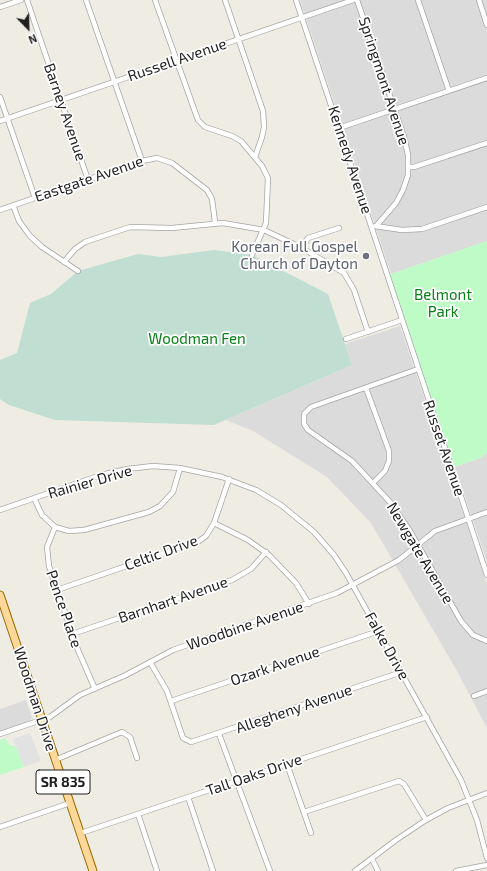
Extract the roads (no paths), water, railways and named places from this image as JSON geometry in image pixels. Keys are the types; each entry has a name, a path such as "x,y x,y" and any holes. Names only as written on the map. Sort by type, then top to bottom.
{"main road":[{"name":"Woodman Drive","path":"0,595 93,871"}],"street":[{"path":"0,7 21,0"},
{"name":"Barney Avenue","path":"26,0 88,180"},
{"path":"86,0 142,161"},
{"path":"155,0 198,120 205,127 237,138 255,157 267,174 269,182 267,217 264,230 252,255"},
{"path":"225,0 263,111 263,132 255,157"},
{"name":"Kennedy Avenue","path":"296,0 340,128 402,320"},
{"name":"Russell Avenue","path":"0,121 353,0"},
{"name":"Springmont Avenue","path":"357,0 407,146 408,167 406,183 400,197 377,225"},
{"path":"418,0 449,91"},
{"path":"479,0 487,24"},
{"path":"340,128 487,78"},
{"path":"0,97 35,198"},
{"path":"408,167 414,167 487,143"},
{"name":"Eastgate Avenue","path":"0,210 142,161 158,158 166,160 203,186 212,200 215,222"},
{"path":"13,206 19,221 30,236 42,247 78,272"},
{"path":"372,227 377,225 402,230 422,229 487,207"},
{"path":"64,262 75,249 85,242 123,228 136,226 172,228 215,222 264,230 302,248 338,269 348,278 354,290 368,332"},
{"path":"302,248 308,238 339,228"},
{"path":"346,339 402,320"},
{"name":"Russet Avenue","path":"402,320 487,575"},
{"path":"374,483 381,476 387,466 389,451 366,388 418,369"},
{"name":"Newgate Avenue","path":"366,388 311,406 304,414 304,424 308,430 352,461 374,483 400,516 418,544 461,621 473,635 487,641"},
{"name":"Rainier Drive","path":"0,510 116,471 153,466 180,468 229,479"},
{"path":"34,498 42,516 55,527 69,531 84,530 155,510 165,502 173,492 180,468"},
{"name":"Celtic Drive","path":"57,590 194,544 206,536 214,523 229,479"},
{"name":"Falke Drive","path":"229,479 270,497 304,522 334,554 427,717 470,800 480,828 487,858"},
{"name":"Woodbine Avenue","path":"0,734 42,720 59,711 73,699 126,675 173,650 309,604 353,585 399,560 435,531 487,512"},
{"path":"214,523 248,540 266,552 284,568 296,583 309,604"},
{"name":"Pence Place","path":"55,527 48,540 46,554 72,634 95,689"},
{"name":"Barnhart Avenue","path":"72,634 232,580 251,569 266,552"},
{"name":"Ozark Avenue","path":"171,701 379,631"},
{"path":"150,662 171,701"},
{"name":"Allegheny Avenue","path":"171,701 185,740 194,742 402,672"},
{"path":"474,696 487,691"},
{"name":"Tall Oaks Drive","path":"80,833 427,717"},
{"path":"55,760 122,732 130,737 137,758"},
{"path":"219,734 235,781 257,834 270,871"},
{"path":"287,764 311,834"},
{"path":"304,812 399,781 404,784 426,820"},
{"path":"355,871 402,835 426,820 487,793"},
{"path":"188,797 213,871"},
{"path":"0,827 70,803"},
{"path":"138,814 157,871"},
{"path":"372,859 378,871"},
{"path":"456,871 487,865"}],"place":[{"name":"Korean Full Gospel Church of Dayton","path":"366,256"}],"park label":[{"name":"Belmont Park","path":"443,304"},
{"name":"Woodman Fen","path":"197,339"}]}
